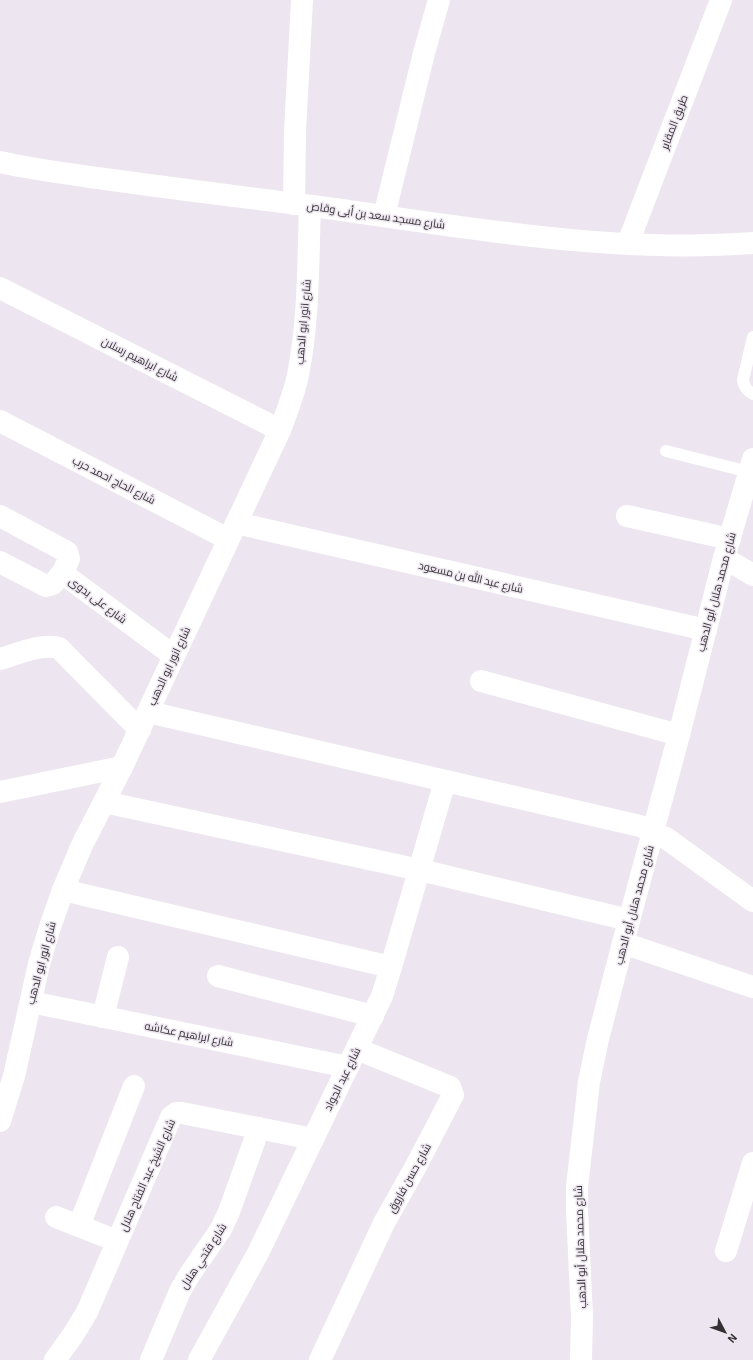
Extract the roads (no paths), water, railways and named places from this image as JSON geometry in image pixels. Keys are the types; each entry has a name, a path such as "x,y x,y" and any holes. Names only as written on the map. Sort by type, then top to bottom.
{"street":[{"name":"شارع انور ابو الدهب","path":"0,1121 14,1076 30,1002 50,927 63,890 82,846 144,721 280,430 290,404 298,376 306,319 302,205 295,131 302,0"},
{"path":"384,216 424,54 439,0"},
{"name":"طريق المقابر","path":"628,243 721,0"},
{"name":"شارع مسجد سعد بن أبى وقاص","path":"0,162 40,170 512,234 588,242 664,245 753,243"},
{"name":"شارع ابراهيم رسلان","path":"0,288 280,430"},
{"name":"شارع الحاج احمد حرب","path":"0,422 232,531"},
{"name":"شارع محمد هلال أبو الدهب","path":"581,1360 582,1317 577,1210 579,1166 589,1082 629,920 679,735 727,548 751,466"},
{"name":"شارع على بدوى","path":"0,516 67,552 69,559 63,572 66,576 174,656"},
{"path":"627,516 727,548 753,575"},
{"name":"شارع عبد الله بن مسعود","path":"232,531 706,630"},
{"path":"0,562 46,586 53,584 63,572"},
{"path":"0,659 44,647 52,646 60,648 144,721 445,781 635,824 653,831 678,846 753,901"},
{"path":"481,681 679,735"},
{"path":"0,792 122,767"},
{"name":"شارع عبد الجواد","path":"199,1360 258,1253 373,1016 391,967 445,781"},
{"path":"104,802 420,870 629,920"},
{"path":"63,890 391,967"},
{"path":"623,943 753,987"},
{"path":"103,1017 118,958"},
{"path":"218,976 373,1016"},
{"name":"شارع ابراهيم عكاشه","path":"30,1002 103,1017 353,1058"},
{"name":"شارع حسن فاروق","path":"320,1360 384,1223 453,1095 450,1087 353,1058"},
{"path":"78,1226 134,1086"},
{"name":"شارع الشيخ عبد الفتاح هلال","path":"55,1360 81,1324 171,1117 176,1113 182,1113 313,1139"},
{"name":"شارع فتحي هلال","path":"151,1360 180,1291 221,1229 229,1212 258,1128"},
{"path":"726,1250 753,1163"},
{"path":"56,1217 117,1241"}],"lane":[{"path":"753,338 751,340 743,380 744,386 753,394"},
{"path":"666,451 751,466"}]}
